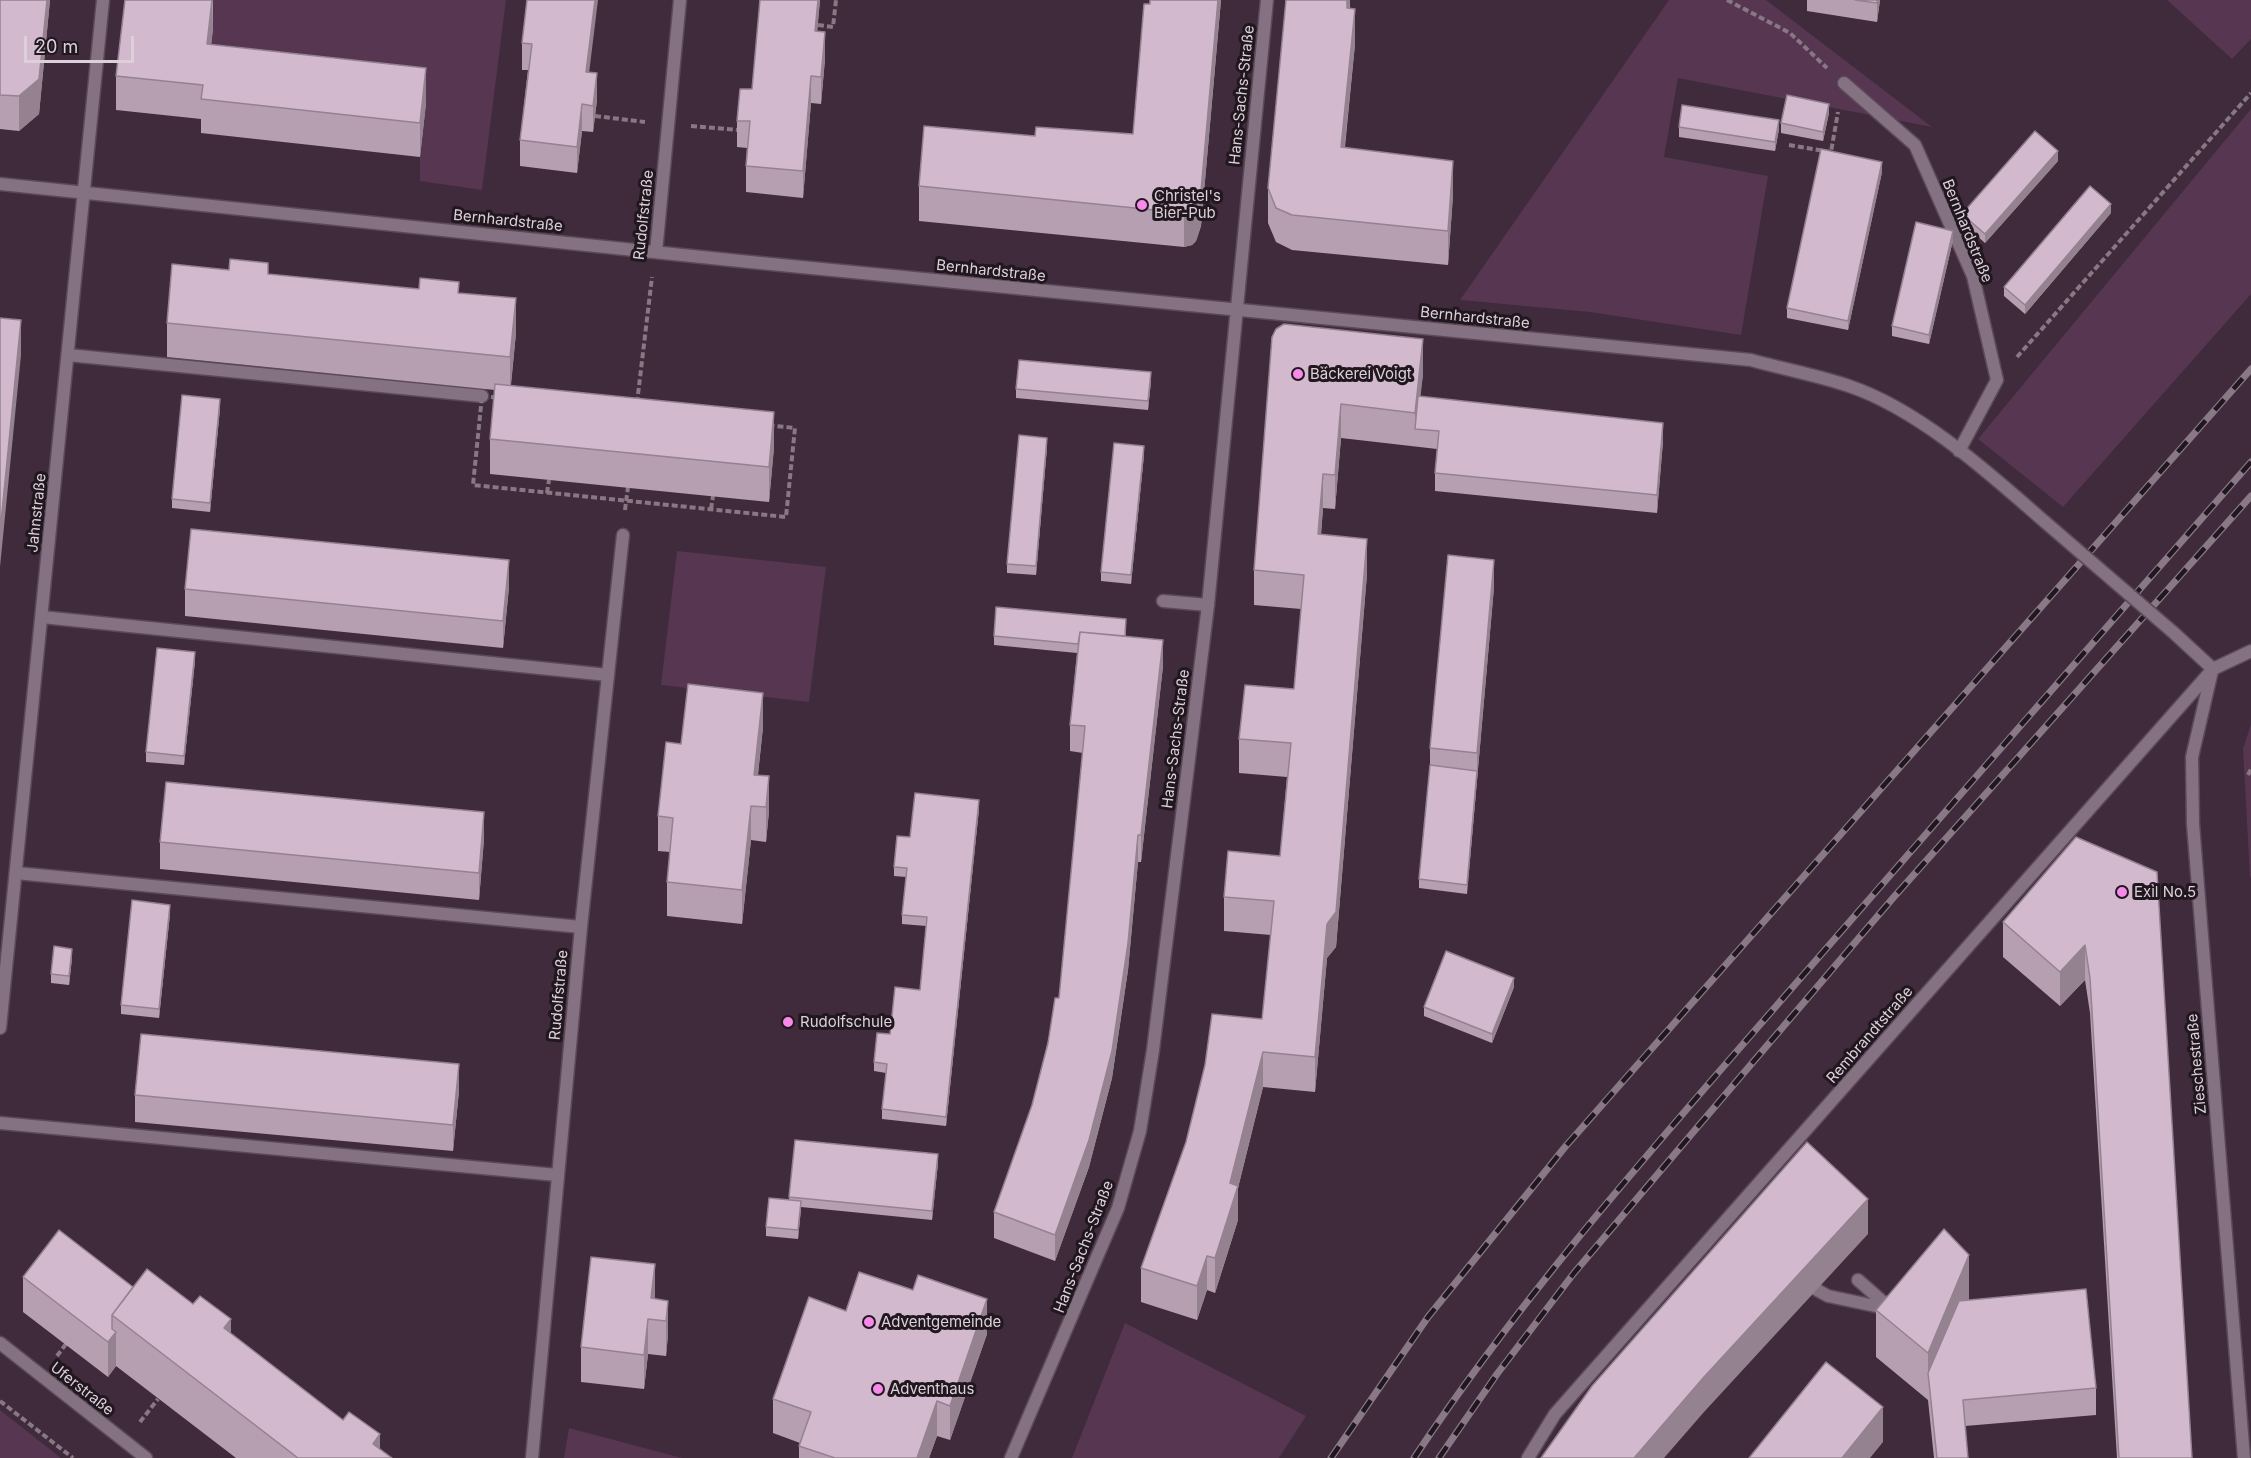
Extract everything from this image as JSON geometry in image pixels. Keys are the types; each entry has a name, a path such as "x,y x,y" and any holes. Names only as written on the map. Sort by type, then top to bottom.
{"street":[{"name":"Jahnstraße","path":"0,1028 103,0"},
{"name":"Rudolfstraße","path":"656,252 680,0"},
{"name":"Hans-Sachs-Straße","path":"1011,1458 1118,1208 1140,1131 1153,1050 1208,605 1267,0"},
{"name":"Bernhardstraße","path":"1844,83 1915,145 1973,276 1997,380"},
{"name":"Bernhardstraße","path":"0,184 656,252 1751,360 1850,386 1901,411 1978,464 2174,633 2212,669"},
{"path":"68,355 482,396"},
{"path":"1959,451 1997,380"},
{"name":"Rudolfstraße","path":"532,1458 581,927 623,535"},
{"path":"1163,601 1208,605"},
{"path":"42,617 608,675"},
{"name":"Rembrandtstraße","path":"1528,1458 1555,1414 1735,1219 2212,669 2251,651"},
{"name":"Zieschestraße","path":"2212,669 2192,757 2193,824 2244,1458"},
{"path":"16,873 581,927"},
{"path":"0,1123 557,1175"},
{"path":"1858,1280 1891,1309"},
{"path":"1817,1290 1827,1296 1904,1312"},
{"name":"Uferstraße","path":"0,1343 146,1458"}],"path":[{"path":"818,26 834,27 836,0"},
{"path":"1727,0 1790,33 1844,83 1831,152 1789,145"},
{"path":"1997,380 2116,242 2251,93"},
{"name":"Rudolfstraße","path":"634,422 656,252"},
{"path":"482,396 795,428 786,517 473,485 482,396"},
{"path":"547,493 549,480"},
{"path":"711,509 713,496"},
{"path":"2248,775 2251,769"},
{"path":"0,1401 73,1458"}],"shaded area":[{"path":"190,0 506,0 482,190 420,181 425,103 207,79"},
{"path":"1669,0 1766,0 1932,127 1678,78 1664,157 1768,176 1741,335 1590,312 1460,300"},
{"path":"2167,0 2251,0 2251,39 2232,59"},
{"path":"2251,109 2251,294 2063,507 1978,439"},
{"path":"677,551 826,567 809,702 661,685"},
{"path":"2251,724 2251,877 2250,877 2243,749"},
{"path":"1125,1323 1306,1416 1279,1458 1072,1458"},
{"path":"0,1410 61,1458 0,1458"},
{"path":"569,1428 682,1458 564,1458"}],"building":[{"path":"0,0 47,0 39,79 19,96 0,95"},
{"path":"125,0 212,0 207,44 426,68 420,123 201,99 203,85 116,76"},
{"path":"527,0 595,0 586,72 597,73 593,106 582,104 577,147 520,140 532,44 522,43"},
{"path":"760,0 818,0 815,31 825,32 821,77 811,76 803,171 746,166 750,121 737,121 740,89 752,89"},
{"path":"1150,0 1218,0 1201,191 1192,211 1184,213 919,186 924,126 1035,136 1036,127 1133,134 1144,4 1150,4"},
{"path":"1286,0 1347,0 1347,8 1355,9 1341,147 1453,161 1448,231 1292,215 1276,208 1268,188"},
{"path":"1855,0 1877,0 1877,3"},
{"path":"1787,95 1829,104 1823,132 1781,123"},
{"path":"1682,105 1779,120 1775,142 1679,127"},
{"path":"2035,131 2058,151 1985,234 1962,214"},
{"path":"1821,149 1882,162 1848,321 1787,308"},
{"path":"2090,186 2111,204 2025,305 2004,287"},
{"path":"1916,222 1953,231 1929,335 1892,326"},
{"path":"230,259 268,263 268,274 419,289 420,278 459,282 458,293 516,298 510,357 167,323 172,264 229,270"},
{"path":"0,318 21,320 0,532"},
{"path":"1284,324 1423,339 1415,413 1341,404 1335,475 1323,474 1318,534 1367,539 1336,912 1327,924 1315,1057 1263,1052 1230,1183 1238,1186 1215,1258 1207,1256 1197,1286 1141,1268 1186,1142 1205,1065 1212,1014 1262,1019 1274,901 1224,897 1228,851 1280,856 1291,743 1239,739 1245,685 1294,689 1304,575 1254,570 1272,337 1276,329"},
{"path":"1019,360 1151,372 1148,401 1016,389"},
{"path":"495,384 774,412 769,467 490,439"},
{"path":"182,395 220,399 210,503 172,499"},
{"path":"1418,396 1663,423 1657,495 1435,473 1439,431 1415,429"},
{"path":"1019,435 1047,438 1036,566 1007,564"},
{"path":"1114,443 1144,446 1131,575 1101,572"},
{"path":"191,529 509,560 503,621 185,589"},
{"path":"1448,555 1494,560 1477,753 1430,748"},
{"path":"996,607 1126,619 1125,636 1080,632 1078,644 994,636"},
{"path":"1080,632 1163,640 1141,835 1138,835 1128,943 1112,1051 1089,1140 1055,1235 994,1212 1032,1105 1048,1043 1055,998 1059,998 1085,726 1070,725"},
{"path":"157,648 195,652 184,756 146,752"},
{"path":"688,684 763,693 754,775 769,776 766,807 751,806 742,890 667,882 673,818 658,816 666,742 681,744"},
{"path":"1430,765 1477,771 1467,885 1419,879"},
{"path":"166,782 484,812 479,873 160,842"},
{"path":"915,793 979,800 946,1117 882,1109 887,1064 874,1062 877,1033 890,1034 895,987 920,990 927,917 902,915 907,868 894,867 897,836 910,837"},
{"path":"2076,837 2157,872 2192,1458 2119,1458 2090,978 2085,945 2060,972 2003,922"},
{"path":"132,900 170,905 159,1009 121,1005"},
{"path":"54,946 72,949 69,976 51,974"},
{"path":"1446,951 1514,978 1492,1034 1424,1007"},
{"path":"141,1034 459,1064 453,1125 135,1095"},
{"path":"795,1140 938,1154 932,1211 789,1197"},
{"path":"1807,1142 1868,1199 1704,1377 1634,1458 1541,1458 1592,1386"},
{"path":"769,1198 801,1201 798,1230 766,1227"},
{"path":"1944,1229 1969,1255 1928,1353 1876,1310"},
{"path":"59,1230 133,1287 112,1315 112,1329 116,1332 108,1342 23,1277"},
{"path":"591,1257 655,1264 651,1298 668,1301 666,1321 648,1319 644,1355 581,1347"},
{"path":"147,1269 193,1304 200,1296 231,1319 224,1328 343,1420 349,1412 380,1434 373,1444 392,1458 298,1458 112,1315"},
{"name":"Adventhaus","path":"859,1272 913,1290 918,1275 987,1299 950,1406 937,1401 917,1458 835,1458 799,1446 811,1412 773,1399 809,1297 846,1311"},
{"path":"2086,1289 2096,1388 1963,1400 1968,1458 1937,1458 1928,1373 1959,1301"},
{"path":"1826,1362 1883,1407 1842,1458 1749,1458"}],"railway":[{"path":"1331,1458 1428,1317 1565,1147 2251,369"},
{"path":"1414,1458 1457,1396 1547,1276 1643,1160 2251,462"},
{"path":"1439,1458 1497,1374 1574,1273 1893,898 2251,496"}],"place":[{"name":"Christel's Bier-Pub","path":"1142,205"},
{"name":"Bäckerei Voigt","path":"1298,374"},
{"name":"Exil No.5","path":"2122,892"},
{"name":"Rudolfschule","path":"788,1022"},
{"name":"Adventgemeinde","path":"869,1322"},
{"name":"Adventhaus","path":"878,1389"}]}
